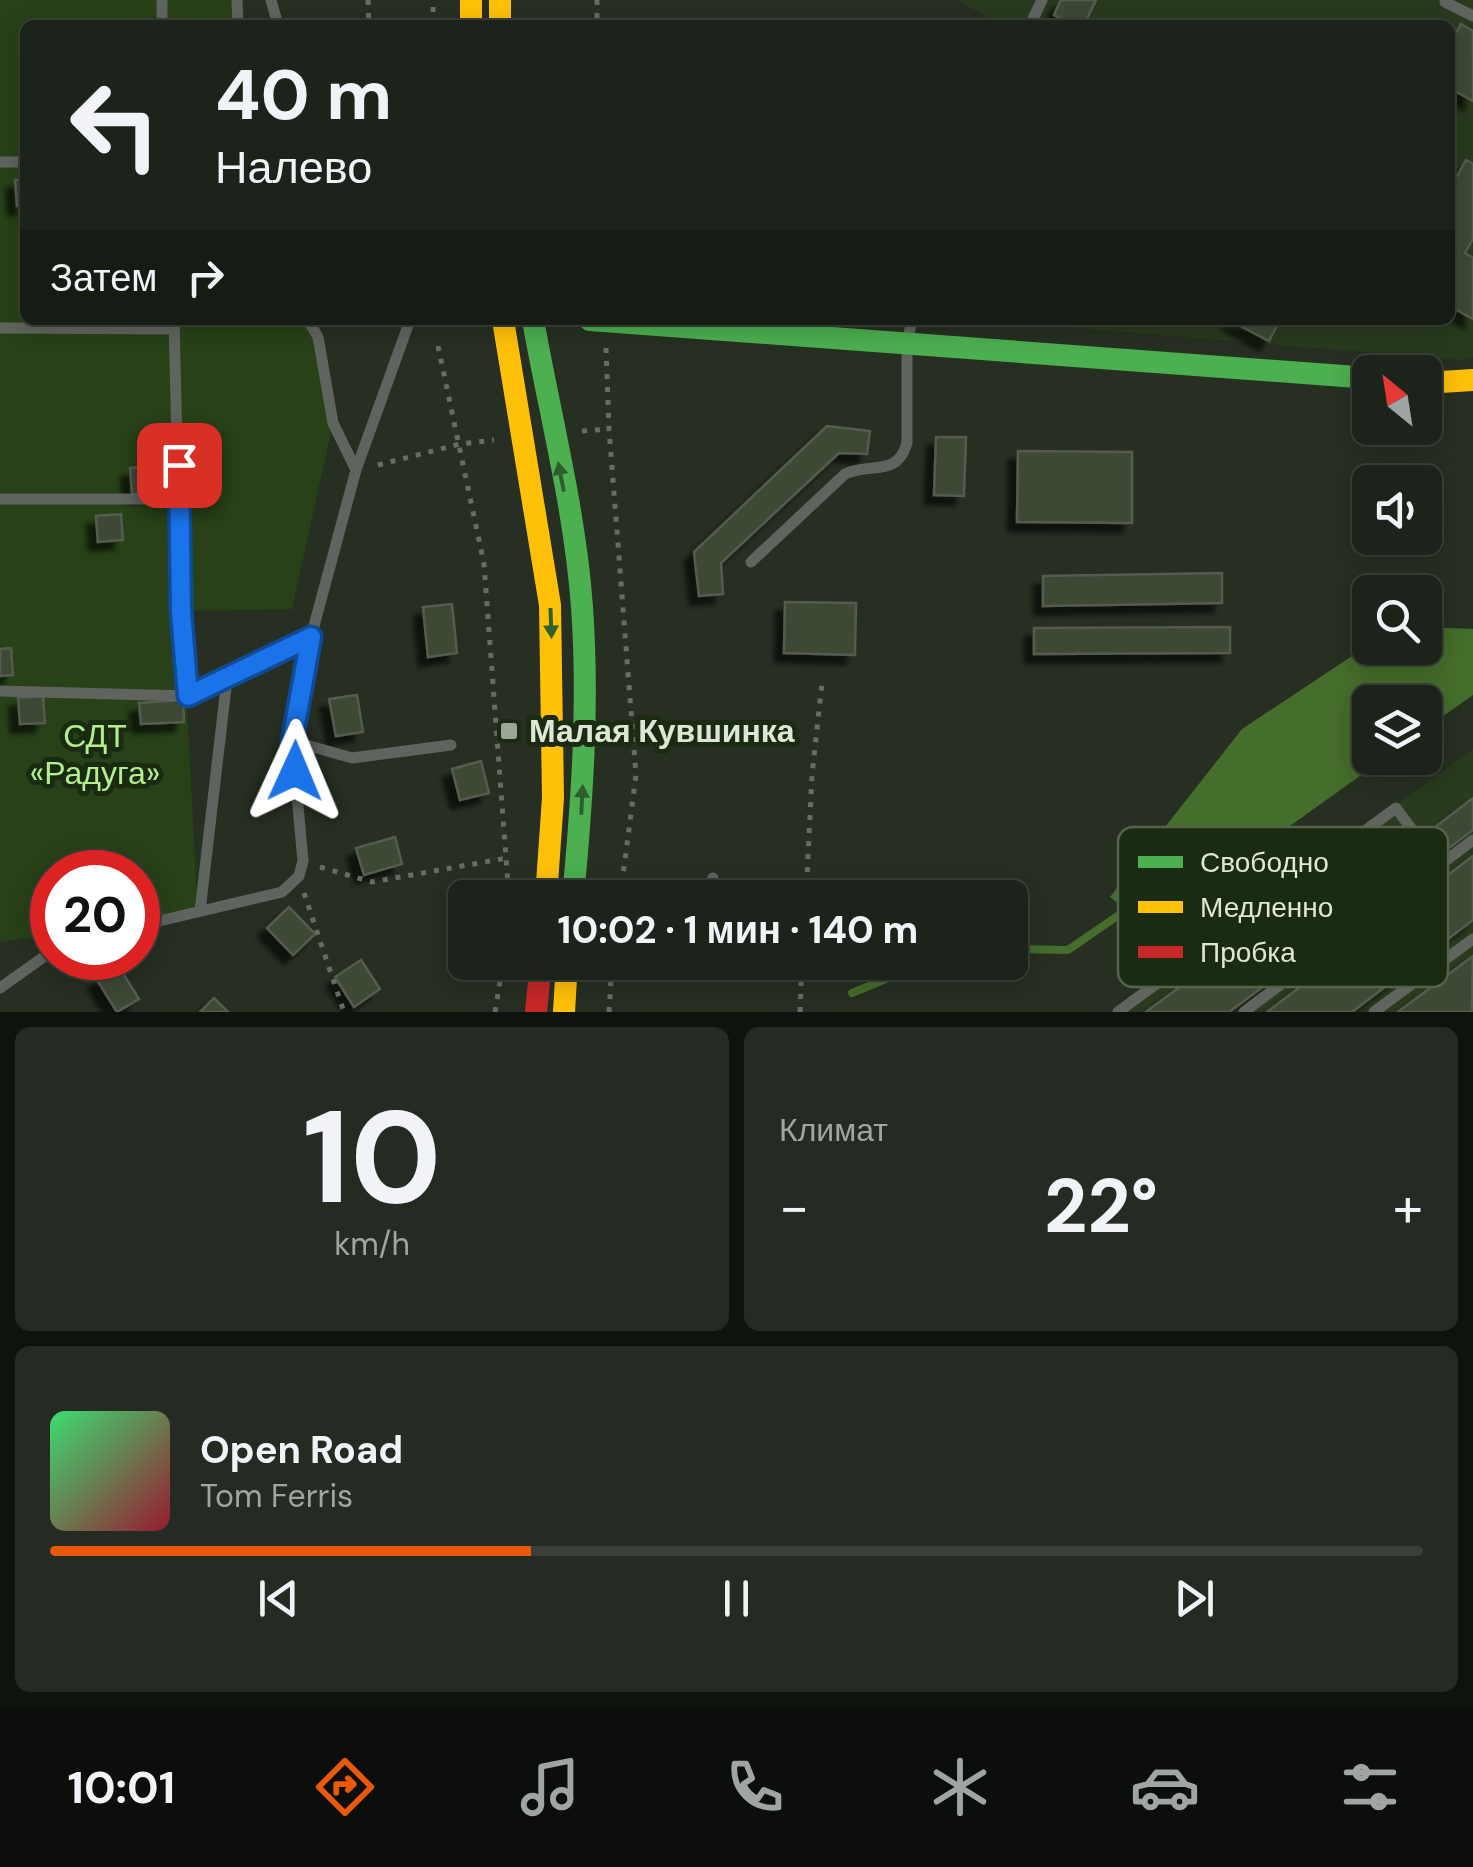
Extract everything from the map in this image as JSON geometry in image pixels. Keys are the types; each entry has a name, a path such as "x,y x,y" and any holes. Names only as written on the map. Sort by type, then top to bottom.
{"main road":[{"path":"504,325 550,605 553,798 547,880"},
{"path":"534,325 575,562 584,643 583,802 575,880"},
{"path":"729,325 910,332 1352,376"},
{"path":"1442,382 1473,380"},
{"path":"536,1012 539,980"},
{"path":"564,1012 566,980"}],"lane":[{"path":"1445,2 1473,16"},
{"path":"0,328 174,325 181,611 188,696"},
{"path":"311,325 318,337 333,423 356,470"},
{"path":"160,921 282,892 299,876 303,861 292,741 311,637 356,470 408,325"},
{"path":"751,562 845,474 858,468 896,464 903,457 907,443 910,332"},
{"path":"0,499 180,499"},
{"path":"0,690 188,696 311,637"},
{"path":"200,911 227,679"},
{"path":"292,741 352,758 451,744"},
{"path":"1370,827 1396,808 1410,827"},
{"path":"1448,859 1473,840"},
{"path":"1448,957 1473,939"},
{"path":"0,988 30,967"},
{"path":"1118,1012 1152,987"},
{"path":"1244,1012 1277,987"},
{"path":"1374,1012 1408,987"}],"path":[{"path":"438,346 484,564 508,880"},
{"path":"607,356 608,429 636,775 622,880"},
{"path":"569,432 608,429"},
{"path":"356,470 460,444 500,440"},
{"path":"807,880 822,683"},
{"path":"303,861 372,882 506,858"},
{"path":"299,876 344,1012"},
{"path":"495,1012 500,980"},
{"path":"609,1012 610,980"},
{"path":"800,1012 801,980"}],"shaded area":[{"path":"958,0 1473,0 1473,357 1461,360 1442,358 1442,355 1401,355 1039,325 1455,325 1455,20 992,20"},
{"path":"1442,628 1473,629 1473,695 1442,717 1442,685 1352,685 1352,775 1361,775 1289,827 1165,827 1242,729 1352,656 1352,665 1442,665"},
{"path":"1473,749 1473,1012 1111,1012 1145,987 1448,987 1448,827 1366,827"},
{"path":"1118,887 1118,903 1110,897"}],"green space":[{"name":"СДТ «Радуга»","path":"0,0 237,0 238,20 20,20 20,325 309,325 333,423 292,609 182,611 198,916 160,921 160,850 30,850 30,938 0,942"}],"building":[{"path":"1061,0 1096,0 1086,20 1064,20 1054,15"},
{"path":"1461,24 1473,31 1473,101 1455,91 1455,35"},
{"path":"1466,160 1473,164 1473,239 1465,253 1473,258 1473,319 1455,309 1455,180"},
{"path":"15,180 20,180 20,206 17,206"},
{"path":"1239,325 1277,325 1269,341"},
{"path":"827,426 870,431 867,454 839,453 721,563 723,594 699,596 694,552"},
{"path":"936,437 966,437 964,496 934,495"},
{"path":"1018,451 1132,452 1132,523 1017,522"},
{"path":"155,466 157,493 132,494 130,468"},
{"path":"121,514 123,540 98,542 96,516"},
{"path":"1222,573 1222,603 1043,606 1043,576"},
{"path":"785,602 856,603 855,655 784,653"},
{"path":"452,604 457,653 428,657 423,607"},
{"path":"1230,627 1230,653 1034,654 1034,628"},
{"path":"11,648 13,675 0,676 0,649"},
{"path":"357,695 363,732 336,736 329,699"},
{"path":"43,696 45,723 20,724 18,698"},
{"path":"183,700 184,722 141,724 139,703"},
{"path":"481,761 489,793 460,800 452,769"},
{"path":"1473,798 1473,830 1448,849 1448,827 1435,827"},
{"path":"395,837 402,864 364,875 356,848"},
{"path":"1473,856 1473,920 1448,939 1448,875"},
{"path":"289,907 315,934 293,955 267,928"},
{"path":"1473,956 1472,1012 1398,1012 1431,987 1448,987 1448,975"},
{"path":"361,960 380,989 354,1007 335,977"},
{"path":"97,980 127,980 139,999 117,1012"},
{"path":"1180,987 1263,987 1229,1012 1146,1012"},
{"path":"1300,987 1385,987 1352,1012 1267,1012"},
{"path":"214,998 228,1012 200,1012"}],"waterway":[{"name":"Малая Кувшинка","path":"1028,949 1068,950 1118,916"},
{"name":"Малая Кувшинка","path":"852,993 883,980"}],"traffic: fast":[{"path":"534,325 568,499 582,607 584,752 574,880"},
{"path":"657,325 1352,377"}],"traffic: slow":[{"path":"471,0 471,20"},
{"path":"500,0 500,20"},
{"path":"504,325 550,605 553,798 547,880"},
{"path":"1442,382 1473,380"},
{"path":"564,1012 566,980"}],"traffic: jam":[{"path":"536,1012 539,980"}],"place":[{"name":"Малая Кувшинка","path":"509,731"}],"route":[{"path":"179,465 181,611 188,696 311,637 292,741 295,771"}]}
